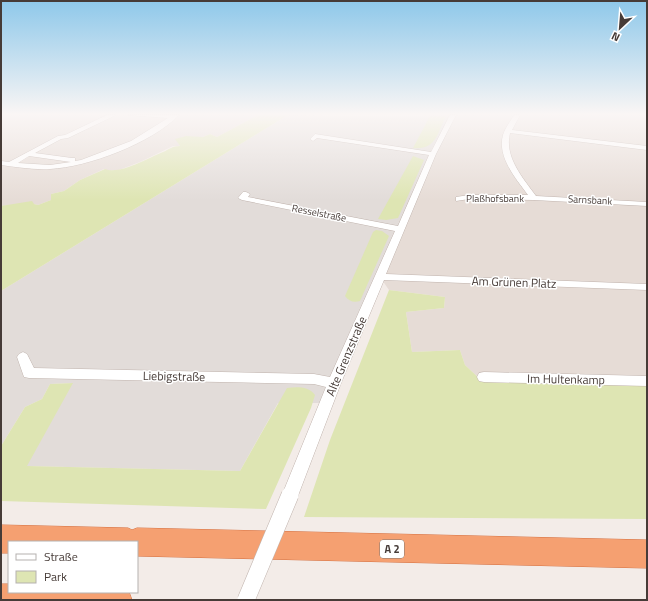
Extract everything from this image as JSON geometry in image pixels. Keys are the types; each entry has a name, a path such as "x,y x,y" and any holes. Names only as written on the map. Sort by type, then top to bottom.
{"highway":[{"path":"1,539 86,541"},
{"name":"A 2","path":"138,542 647,554"},
{"path":"1,599 117,600"}],"street":[{"path":"10,164 48,143"},
{"path":"1,163 46,167 65,165 82,162 130,143"},
{"path":"361,143 433,154"},
{"name":"Alte Grenzstraße","path":"246,600 290,495 334,382 439,143"},
{"name":"Plaßhofsbank","path":"506,143 509,158 514,169 534,198"},
{"path":"606,143 647,148"},
{"path":"27,154 82,162"},
{"name":"Resselstraße","path":"246,194 242,198 401,229"},
{"name":"Plaßhofsbank","path":"459,199 469,197 534,198"},
{"name":"Sarnsbank","path":"534,198 647,204"},
{"name":"Am Grünen Platz","path":"380,277 647,287"},
{"name":"Liebigstraße","path":"23,357 29,373 314,378 334,382"},
{"name":"Im Hultenkamp","path":"484,377 647,381"}],"shaded area":[{"path":"1,143 178,143 180,146 173,146 140,162 119,170 109,171 104,169 80,180 64,191 51,194 51,200 38,205 1,206"},
{"path":"242,143 438,143 325,403 278,403 240,471 26,466 72,383 50,384 42,399 25,407 1,446 1,291"},
{"path":"438,143 647,143 647,383 481,380 465,365 460,350 412,352 406,312 444,308 445,297 389,290 380,277"}],"green space":[{"path":"178,143 242,143 1,291 1,206 32,201 34,204 38,205 51,200 51,194 64,191 80,180 105,169 118,170 126,168 173,147 180,146"},
{"path":"416,143 432,143 421,148 413,148"},
{"path":"413,156 424,160 398,218 386,220 378,219"},
{"path":"376,230 382,231 389,236 360,301 351,301 345,296 373,232"},
{"path":"389,290 445,297 444,308 406,312 412,352 460,350 465,365 481,380 647,383 647,519 304,517 330,440"},
{"path":"73,383 27,466 240,471 287,388 298,387 306,389 315,395 311,408 266,509 1,501 1,446 25,407 42,399 50,384"}]}
